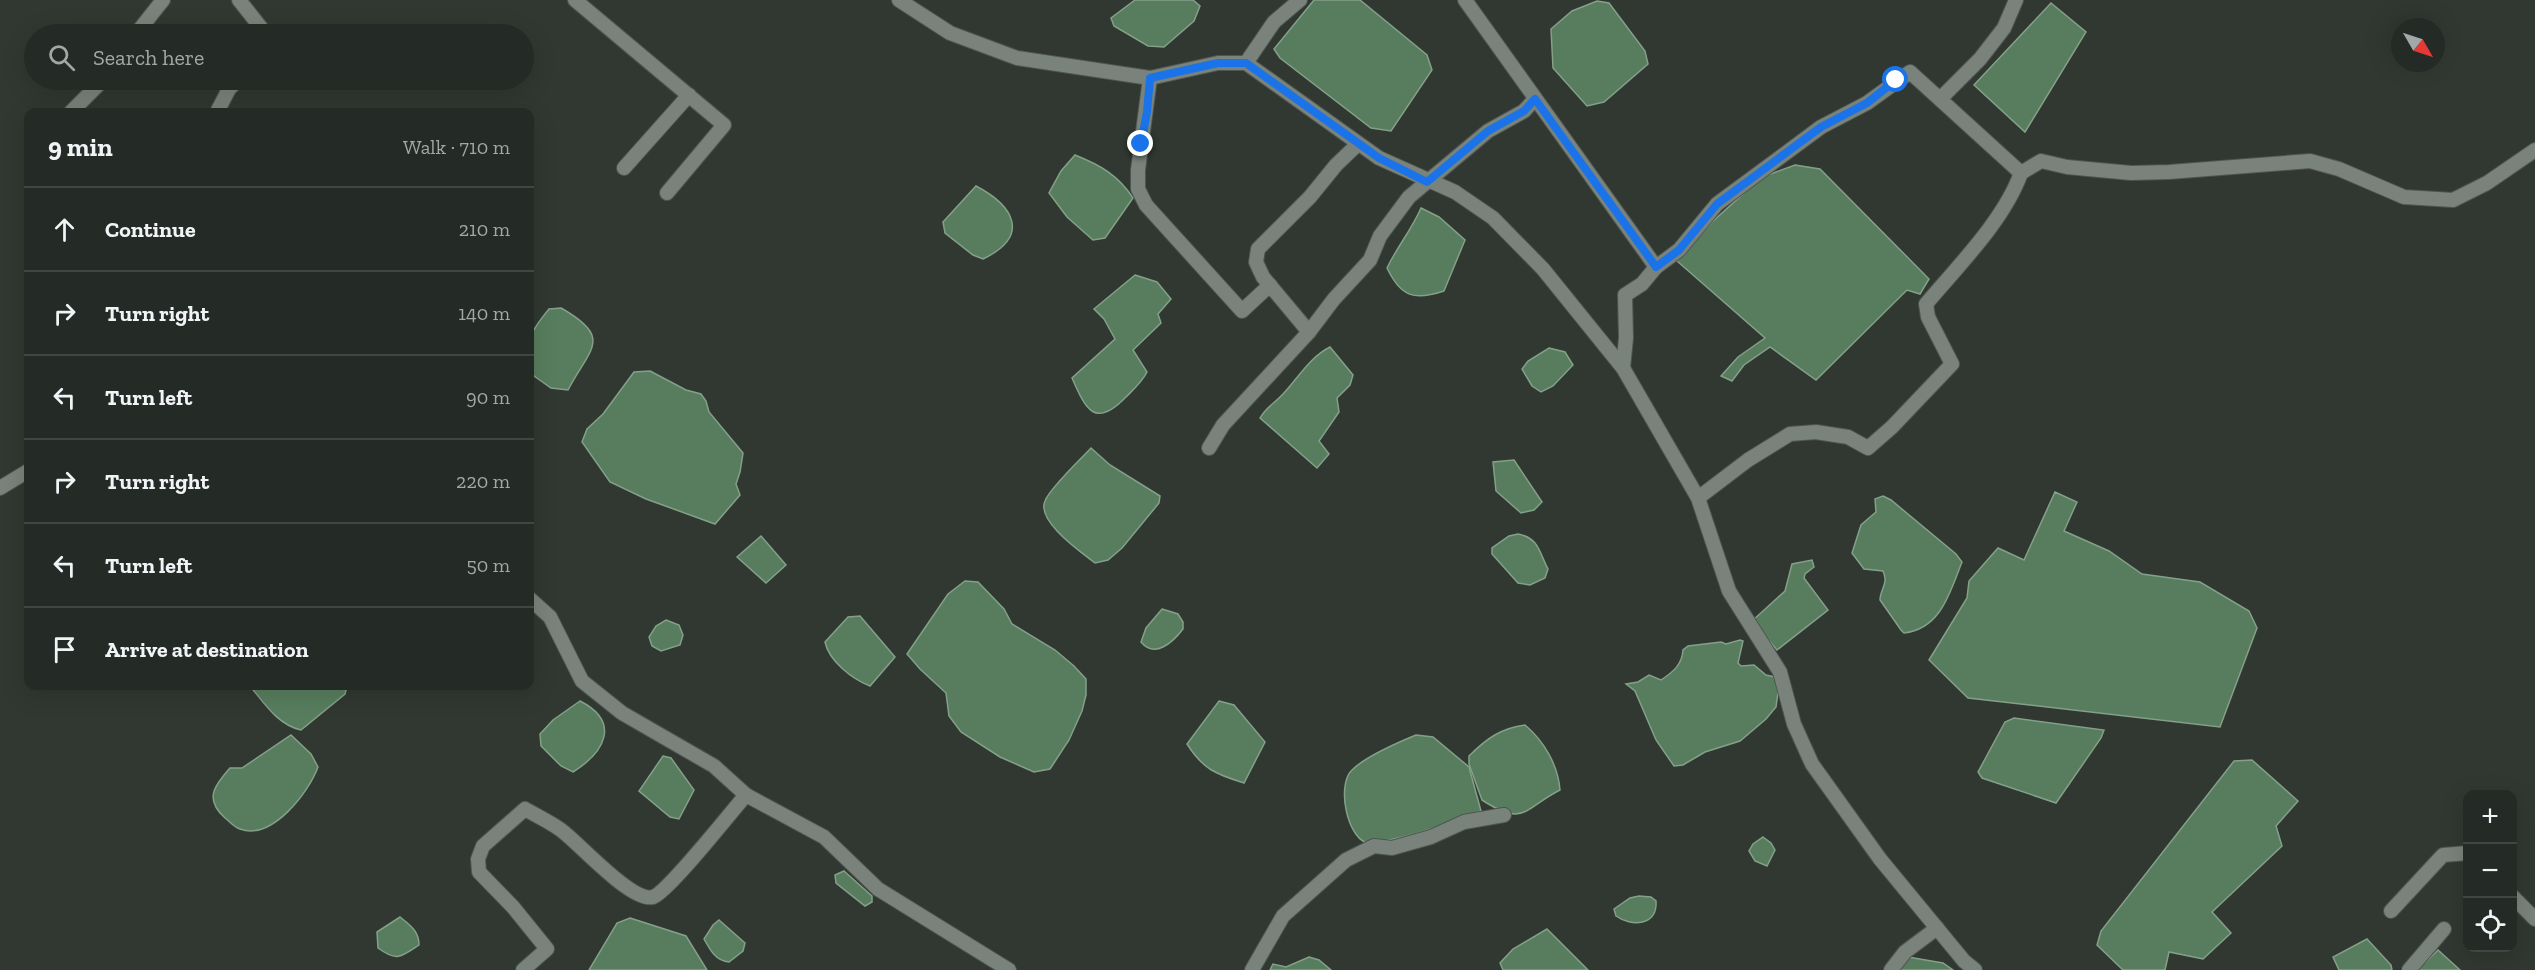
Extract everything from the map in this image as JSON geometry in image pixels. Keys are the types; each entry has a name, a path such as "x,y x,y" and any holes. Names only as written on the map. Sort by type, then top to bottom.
{"street":[{"path":"144,24 163,0"},
{"path":"238,0 258,24"},
{"path":"575,0 724,125 723,129 667,193"},
{"path":"899,0 950,33 1017,58 1150,78 1218,63 1246,63 1379,158 1427,182 1455,192 1493,218 1543,269 1623,368 1698,498 1729,591 1780,672 1794,724 1812,764 1880,859 1964,961 1975,970"},
{"path":"1246,63 1274,22 1300,0"},
{"path":"1465,0 1656,267"},
{"path":"1940,99 1980,59 2004,28 2016,0"},
{"path":"1623,368 1626,338 1624,295 1642,284 1656,267 1679,250 1717,204 1821,127 1867,103 1910,72 2021,173"},
{"path":"1150,78 1138,170 1138,189 1146,205 1242,311 1270,285"},
{"path":"75,108 93,90"},
{"path":"219,108 228,90"},
{"path":"624,168 689,95"},
{"path":"1209,448 1223,425 1309,333 1334,299 1370,260 1380,236 1409,197 1488,131 1524,111 1535,99"},
{"path":"1309,333 1263,277 1256,262 1258,249 1358,144"},
{"path":"1698,498 1748,460 1790,434 1816,432 1848,437 1868,448 1892,427 1952,364 1928,317 1926,303 1969,253 2013,194 2021,173 2041,161 2067,167 2131,173 2310,160 2339,169 2404,197 2452,200 2487,183 2535,150"},
{"path":"0,488 24,473"},
{"path":"534,603 550,617 582,681 622,713 714,766 746,795 824,837 878,889 1009,970"},
{"path":"523,970 547,949 513,907 479,872 478,860 483,846 525,808 561,830 625,886 642,897 654,897 697,854 746,795"},
{"path":"1252,970 1283,916 1346,860 1374,846 1392,848 1431,837 1464,822 1504,815"},
{"path":"2391,911 2443,855 2463,853"},
{"path":"2514,898 2535,919"},
{"path":"1891,970 1905,952 1937,928"},
{"path":"2409,970 2444,929"}],"shaded area":[{"path":"1135,0 1193,0 1200,6 1194,21 1164,47 1148,46 1114,26 1111,18"},
{"path":"1314,0 1360,0 1427,55 1432,70 1391,131 1371,128 1280,58 1274,49"},
{"path":"1597,1 1609,3 1645,51 1648,64 1604,102 1587,106 1553,68 1551,29 1572,11"},
{"path":"2051,3 2086,32 2025,132 1974,85"},
{"path":"1075,155 1108,172 1133,198 1105,238 1093,240 1067,217 1049,193 1061,171"},
{"path":"1795,165 1820,169 1929,279 1920,294 1907,290 1816,380 1770,347 1744,365 1732,381 1721,376 1738,357 1765,338 1677,261 1712,222 1762,177"},
{"path":"976,186 1000,203 1012,221 1012,231 1008,241 983,259 973,255 945,233 943,222"},
{"path":"1421,208 1439,217 1465,240 1444,291 1416,296 1403,291 1387,268"},
{"path":"1135,275 1157,282 1171,299 1158,314 1161,323 1133,350 1147,372 1145,376 1115,407 1106,412 1093,412 1082,399 1072,378 1115,339 1104,319 1094,309"},
{"path":"561,308 577,318 588,328 592,336 593,344 589,354 568,390 551,388 534,376 534,330 549,309"},
{"path":"1330,347 1353,375 1350,385 1337,398 1339,412 1319,441 1329,454 1317,468 1260,418 1310,362"},
{"path":"1549,348 1565,352 1573,365 1553,386 1541,392 1532,386 1522,369 1528,361"},
{"path":"650,371 686,390 701,394 709,412 743,453 736,484 740,495 715,524 646,499 610,482 582,442 587,429 603,414 634,372"},
{"path":"1091,448 1110,465 1160,496 1159,503 1122,548 1108,560 1095,563 1053,527 1044,509 1048,495"},
{"path":"1514,460 1542,502 1534,510 1521,513 1496,491 1493,462"},
{"path":"2055,492 2077,502 2064,531 2109,551 2142,574 2200,582 2249,611 2257,628 2220,727 1968,698 1929,660 1967,598 1969,581 1998,548 2024,560"},
{"path":"1883,496 1891,500 1956,554 1962,562 1948,597 1935,617 1917,630 1904,633 1880,600 1885,583 1883,571 1864,569 1852,553 1861,525 1876,512 1875,499"},
{"path":"1518,534 1534,542 1548,569 1545,578 1530,585 1518,583 1492,554 1492,548 1509,536"},
{"path":"761,536 786,565 766,583 737,557"},
{"path":"1812,560 1814,567 1805,574 1804,578 1828,610 1777,650 1752,621 1785,591 1792,564"},
{"path":"965,581 978,582 1004,609 1012,624 1055,650 1086,679 1086,695 1082,711 1069,740 1050,769 1034,772 1000,757 961,732 949,716 946,693 907,654 948,594"},
{"path":"1162,609 1178,614 1183,622 1183,629 1164,647 1152,649 1146,647 1141,642 1146,628"},
{"path":"860,616 895,657 870,686 842,668 831,656 825,642 848,617"},
{"path":"666,620 679,625 683,635 680,645 661,651 652,646 649,637 656,626"},
{"path":"1743,641 1738,663 1741,666 1754,665 1766,675 1775,677 1778,692 1776,707 1766,719 1740,741 1705,752 1683,765 1674,766 1656,740 1635,691 1626,684 1638,682 1649,675 1661,680 1676,668 1683,650 1688,646 1721,642 1726,644"},
{"path":"253,690 346,690 345,694 301,730 285,723 266,706"},
{"path":"580,701 593,709 601,718 604,737 593,755 573,772 561,766 541,746 540,734 553,720"},
{"path":"1219,701 1234,705 1265,742 1244,783 1211,770 1187,744"},
{"path":"2014,718 2104,730 2101,738 2056,803 1982,778 1978,772 2005,722"},
{"path":"1525,725 1549,754 1560,790 1524,812 1507,813 1482,800 1469,764 1469,756 1494,735"},
{"path":"291,735 311,754 318,767 307,789 288,812 264,828 252,831 236,827 215,805 213,799 216,787 230,768 242,768"},
{"path":"1416,735 1433,737 1469,767 1481,811 1413,835 1373,844 1363,841 1350,824 1346,812 1347,777 1365,760"},
{"path":"663,756 671,758 694,790 679,819 670,817 639,791"},
{"path":"2252,760 2298,801 2276,826 2282,846 2212,912 2231,933 2203,959 2169,952 2165,970 2123,970 2097,945 2101,931 2234,761"},
{"path":"1763,837 1771,843 1775,850 1767,866 1755,861 1749,851 1753,844"},
{"path":"844,871 872,896 872,902 865,906 836,883 835,875"},
{"path":"1651,897 1656,901 1653,915 1648,920 1636,923 1616,916 1614,909 1630,898"},
{"path":"400,917 416,932 419,945 403,955 395,956 378,948 377,932"},
{"path":"630,918 686,936 707,970 589,970 617,923"},
{"path":"719,920 745,943 743,951 729,962 717,957 704,939"},
{"path":"1547,929 1588,970 1503,970 1500,963 1513,949"},
{"path":"2367,939 2391,965 2392,970 2339,970 2333,957"},
{"path":"2438,950 2460,970 2417,970"},
{"path":"1309,957 1319,960 1331,970 1270,970 1273,964 1286,967"},
{"path":"1908,957 1943,963 1953,970 1898,970"}],"route":[{"path":"1141,144 1150,78 1218,63 1246,63 1379,158 1427,182 1488,131 1524,111 1535,99 1656,267 1679,250 1717,204 1821,127 1867,103 1896,80"}]}
